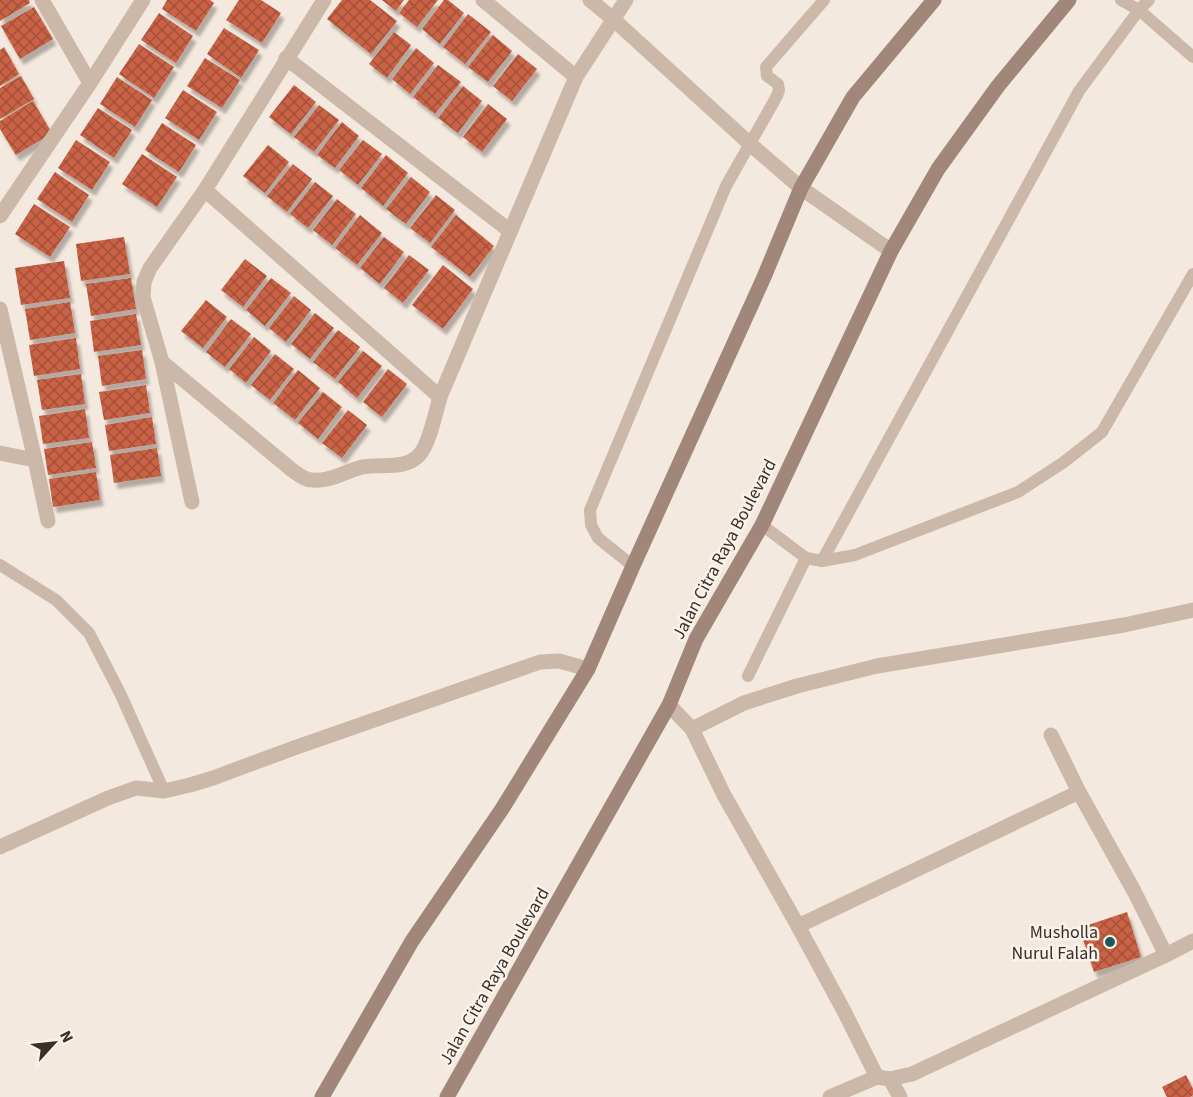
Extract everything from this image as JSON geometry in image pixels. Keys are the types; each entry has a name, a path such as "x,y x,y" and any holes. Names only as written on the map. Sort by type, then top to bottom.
{"main road":[{"path":"322,1097 412,941 502,809 588,669 764,277 801,188 853,97 934,0"},
{"name":"Jalan Citra Raya Boulevard","path":"447,1097 669,705 696,639 762,525 891,251 938,169 998,86 1069,0"}],"street":[{"path":"42,0 90,83"},
{"path":"2,205 90,83 143,0"},
{"path":"192,502 162,362 143,297 144,282 150,268 205,190 324,0"},
{"path":"483,0 576,77"},
{"path":"590,0 801,188 891,251"},
{"path":"162,362 307,480 322,480 364,466 397,465 419,456 425,446 440,397 576,77 626,0"},
{"path":"286,58 510,231"},
{"path":"205,190 440,397"},
{"path":"0,309 48,521"},
{"path":"0,453 35,460"},
{"path":"692,729 744,703 797,686 877,666 1112,627 1193,610"},
{"path":"0,847 135,788 164,791 213,778 540,662 559,661 588,669"},
{"path":"669,705 692,729 724,795 844,1011 884,1078 900,1097"},
{"path":"1052,735 1079,792 1134,891 1166,955"},
{"path":"798,926 1079,792"},
{"path":"830,1097 884,1078 912,1074 1193,941"}],"lane":[{"path":"633,566 598,538 591,525 590,510 726,186 779,90 778,84 767,76 766,67 824,0"},
{"path":"1121,0 1139,10 1193,57"},
{"path":"822,561 1079,91 1139,10 1149,0"},
{"path":"762,525 806,558 822,561 855,555 1018,492 1064,462 1102,432 1193,274"},
{"path":"748,676 806,558"},
{"path":"0,566 56,600 89,633 120,693 164,791"}],"building":[{"path":"0,0 29,0 30,3 0,21"},
{"path":"167,0 210,0 214,3 196,31 162,9"},
{"path":"239,0 261,0 281,13 262,43 226,20"},
{"path":"342,0 370,0 397,21 371,54 327,19"},
{"path":"382,0 404,0 396,11"},
{"path":"409,0 438,0 417,27 399,13"},
{"path":"444,0 448,0 464,13 440,44 422,29"},
{"path":"34,7 53,39 20,59 1,26"},
{"path":"159,13 193,36 176,63 141,40"},
{"path":"468,14 491,32 465,64 443,47"},
{"path":"224,28 259,50 241,78 207,54"},
{"path":"394,32 411,45 387,78 369,64"},
{"path":"493,35 512,51 488,82 468,67"},
{"path":"139,44 174,67 154,98 119,74"},
{"path":"4,47 19,74 0,86 0,50"},
{"path":"416,48 434,63 410,94 392,79"},
{"path":"518,54 537,69 512,101 493,86"},
{"path":"205,58 240,80 222,108 187,86"},
{"path":"438,65 461,82 435,114 413,97"},
{"path":"21,76 34,99 0,119 0,88"},
{"path":"117,77 152,100 135,127 100,104"},
{"path":"294,85 316,102 291,134 269,117"},
{"path":"463,86 482,101 458,133 438,118"},
{"path":"183,90 217,112 199,140 165,118"},
{"path":"33,101 52,133 16,155 0,129 0,121"},
{"path":"488,104 507,119 482,152 463,137"},
{"path":"319,105 339,120 314,152 294,137"},
{"path":"98,108 132,130 114,158 80,135"},
{"path":"342,122 359,136 335,168 317,155"},
{"path":"162,123 196,145 179,172 145,150"},
{"path":"76,140 110,162 92,190 58,168"},
{"path":"363,140 382,154 358,185 339,170"},
{"path":"268,145 289,162 265,193 243,176"},
{"path":"142,154 177,177 157,207 122,184"},
{"path":"386,155 408,173 383,206 361,188"},
{"path":"293,164 312,179 287,212 267,196"},
{"path":"55,172 89,195 72,222 37,199"},
{"path":"411,177 430,192 406,224 386,209"},
{"path":"315,182 333,196 308,228 290,214"},
{"path":"436,195 455,210 430,243 410,228"},
{"path":"337,199 356,214 332,245 313,230"},
{"path":"34,204 70,227 50,257 15,234"},
{"path":"360,215 382,233 357,265 335,248"},
{"path":"456,215 494,246 470,277 431,247"},
{"path":"124,237 130,274 81,281 76,244"},
{"path":"384,237 404,252 380,284 360,268"},
{"path":"409,255 429,270 403,303 384,288"},
{"path":"245,259 267,276 243,307 221,290"},
{"path":"64,261 70,298 21,305 15,268"},
{"path":"443,265 473,289 443,329 412,305"},
{"path":"131,278 136,309 91,316 86,284"},
{"path":"271,278 291,293 265,326 246,310"},
{"path":"294,296 311,310 286,342 269,328"},
{"path":"206,300 227,317 203,348 181,331"},
{"path":"70,302 75,333 30,340 25,309"},
{"path":"315,313 334,328 310,359 291,344"},
{"path":"136,314 141,345 94,352 90,321"},
{"path":"231,319 251,334 225,367 206,352"},
{"path":"338,330 360,347 335,379 313,362"},
{"path":"254,337 271,351 246,383 229,369"},
{"path":"76,338 80,369 34,376 29,345"},
{"path":"142,350 146,379 102,386 98,356"},
{"path":"363,351 382,366 357,398 338,382"},
{"path":"275,354 294,369 270,400 251,385"},
{"path":"388,369 407,384 382,417 363,402"},
{"path":"298,370 320,388 295,420 273,403"},
{"path":"81,374 85,404 42,410 37,380"},
{"path":"146,385 150,413 104,420 99,392"},
{"path":"323,392 342,407 318,439 298,423"},
{"path":"85,409 89,438 43,444 39,416"},
{"path":"348,410 367,425 342,458 322,443"},
{"path":"152,417 156,444 109,451 105,425"},
{"path":"92,442 96,468 48,475 44,449"},
{"path":"157,448 161,476 114,483 110,455"},
{"path":"96,472 100,500 53,507 49,479"},
{"name":"Musholla Nurul Falah","path":"1127,912 1141,957 1094,972 1079,928"},
{"path":"1186,1075 1193,1089 1193,1095 1167,1097 1162,1087"}],"place":[{"name":"Musholla Nurul Falah","path":"1110,942"}]}
